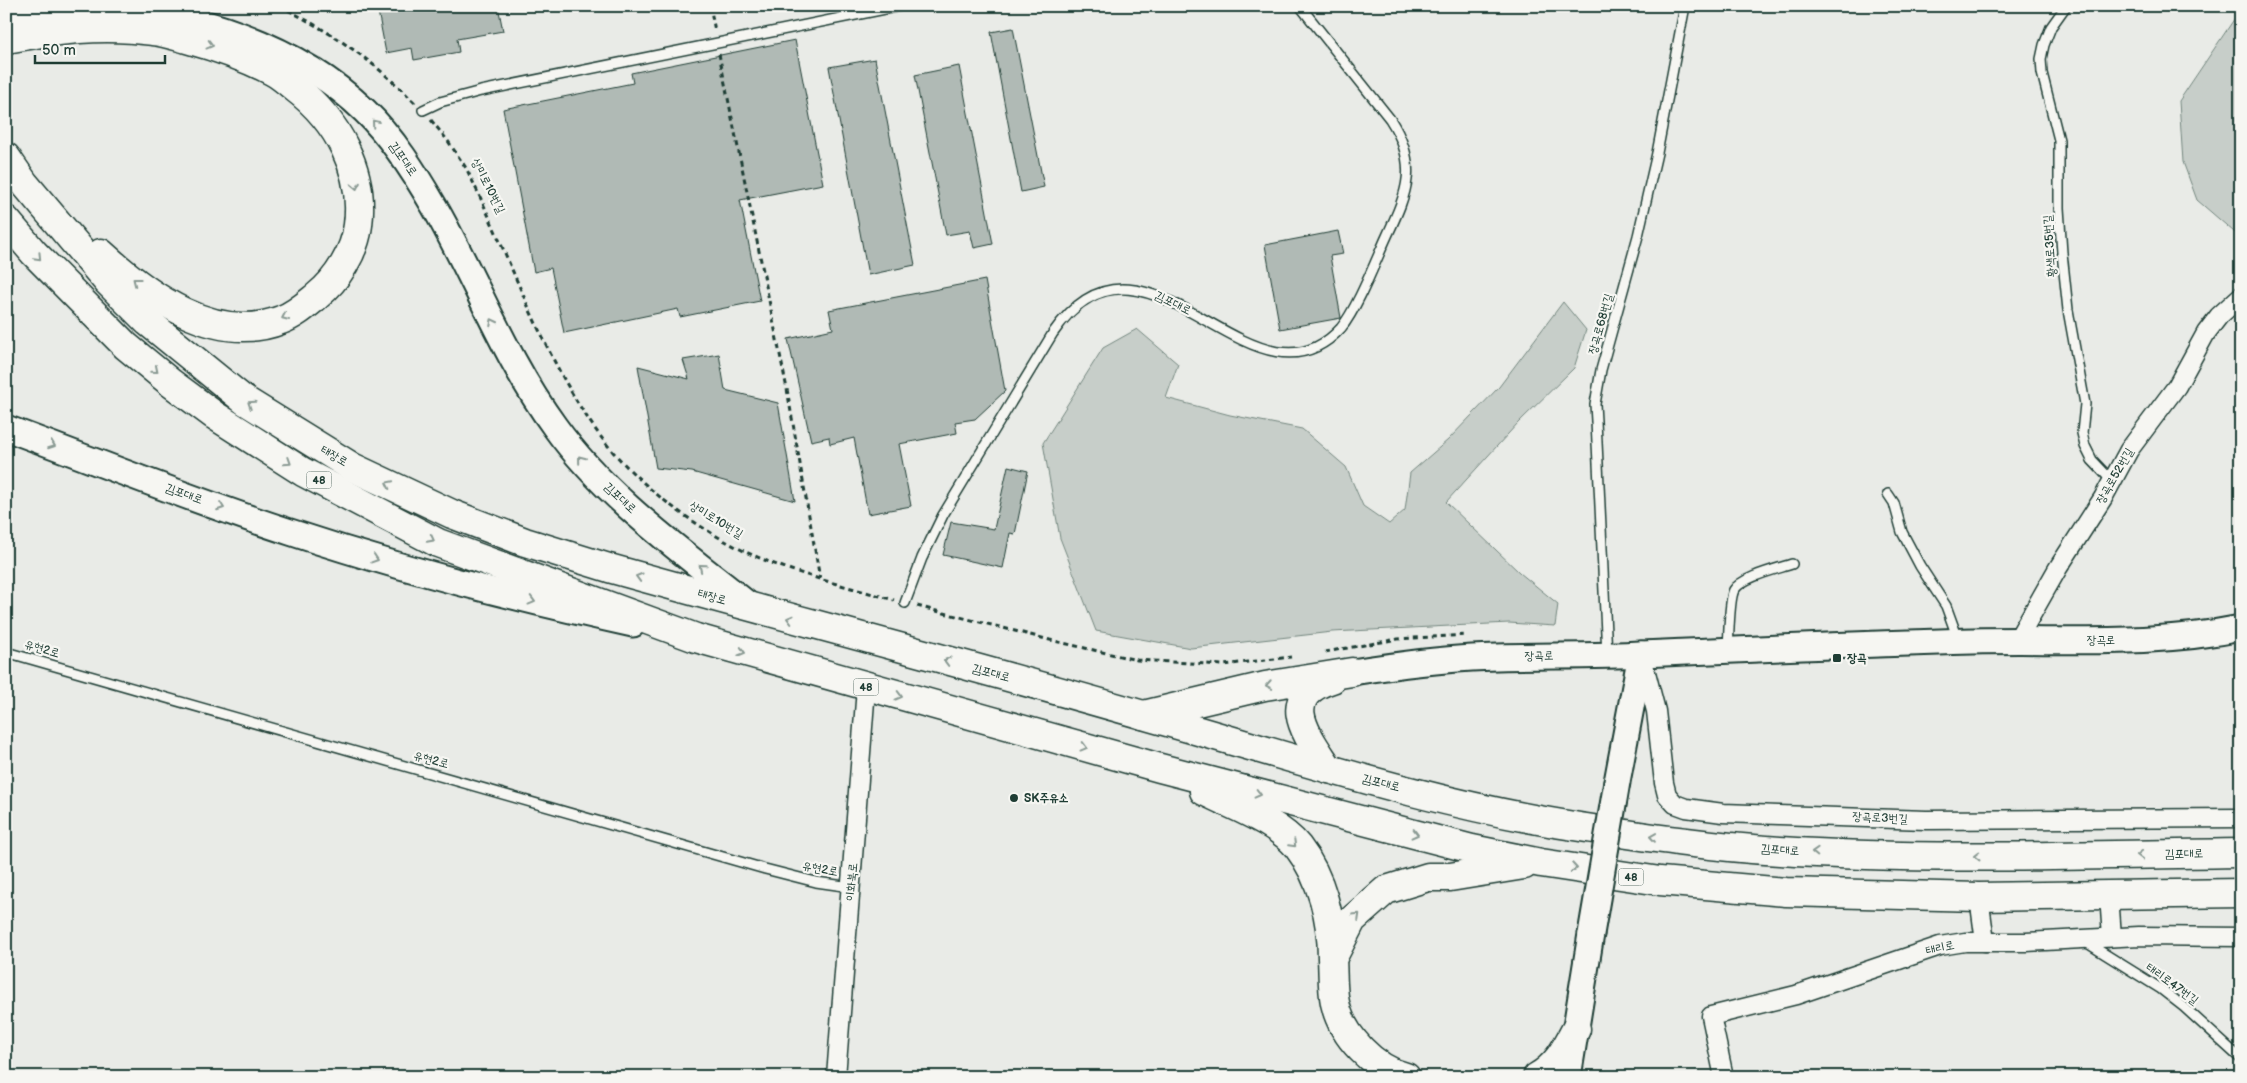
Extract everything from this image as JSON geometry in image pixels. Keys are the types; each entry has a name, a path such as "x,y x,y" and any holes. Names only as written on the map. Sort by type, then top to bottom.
{"main road":[{"name":"김포대로","path":"6,20 96,8 146,12 201,22 240,35 281,53 326,78 366,112 403,156 435,207 527,386 556,428 587,466 621,500 753,608 1143,715 1328,770 1489,810 1575,826 1685,842 1780,851 1895,855 2038,856 2241,853"},
{"path":"6,39 61,29 108,28 153,31 218,48 274,72 311,100 332,124 343,142 352,165 358,194 358,226 349,255 328,287 302,309 281,320 255,326 227,327 175,308 149,291 104,256 24,183"},
{"name":"태장로","path":"6,157 24,183 107,281 148,322 244,400 323,449 352,466 452,514 525,542 609,568 753,608"},
{"name":"48","path":"6,220 34,253 126,346 214,415 302,472 438,543 696,638"},
{"name":"김포대로","path":"6,428 280,528 389,564 576,612 696,638 866,688 1160,768 1472,849 1541,863 1660,881 1786,892 1979,897 2241,893"},
{"name":"장곡로","path":"1352,672 1470,658 1641,654 1728,649 2017,640 2156,640 2210,634 2241,628"},
{"path":"1568,1077 1617,782 1641,654"},
{"path":"1143,715 1265,686 1352,672"},
{"path":"1328,770 1304,729 1299,716 1300,702 1307,691 1317,683 1352,672"},
{"path":"1160,768 1275,828 1298,847 1320,884 1328,918 1332,957 1332,985 1336,1006 1344,1025 1356,1042 1378,1064 1406,1077"},
{"path":"1332,957 1352,920 1386,890 1428,877 1450,877 1541,863"},
{"path":"1537,1077 1544,1073 1562,1055 1576,1029"}],"street":[{"name":"장곡로52번길","path":"2017,640 2129,450 2177,386 2206,333 2219,316 2241,296"},
{"name":"장곡로3번길","path":"1641,654 1656,711 1664,783 1668,795 1675,804 1686,808 1723,813 1926,820 2241,818"},
{"name":"이화북로","path":"836,1077 866,688"},
{"path":"2109,895 2112,937"},
{"path":"1979,897 1985,942"},
{"name":"태리로","path":"1724,1077 1710,1016 1796,995 1940,946 1985,942 2112,937 2241,937"}],"lane":[{"path":"423,110 440,102 481,91 900,6"},
{"name":"김포대로","path":"905,603 922,558 943,515 1053,333 1065,315 1079,303 1110,290 1132,289 1152,292 1242,340 1259,348 1279,353 1296,352 1315,346 1329,338 1342,327 1393,223 1406,189 1408,175 1406,149 1400,134 1369,92 1300,6"},
{"name":"장곡로68번길","path":"1607,655 1605,576 1596,431 1597,391 1638,236 1657,153 1685,6"},
{"name":"황색로35번길","path":"2066,6 2051,27 2044,44 2041,59 2042,73 2060,140 2059,208 2062,253 2068,310 2085,404 2082,434 2085,446 2092,460 2112,481"},
{"path":"1888,494 1894,503 1902,532 1920,566 1946,606 1959,642"},
{"path":"1728,649 1731,599 1734,589 1750,578 1792,564"},
{"name":"유현2로","path":"6,652 765,869 816,882 851,887"},
{"name":"태리로47번길","path":"2080,939 2161,989 2184,1007 2241,1059"}],"path":[{"name":"상미로10번길","path":"280,6 350,46 391,78 423,110 448,141 466,168 559,370 594,427 613,452 640,479 693,522 741,549 773,563 820,579 905,603 1137,660 1223,665 1296,657"},
{"path":"710,6 787,389 820,579"},
{"path":"1323,652 1398,639 1469,635"}],"shaded area":[{"path":"2241,9 2241,238 2197,200 2183,162 2179,101"},
{"path":"1563,302 1586,330 1574,368 1518,423 1446,502 1520,573 1558,604 1555,626 1509,623 1332,632 1191,648 1096,631 1060,538 1043,443 1103,348 1137,329 1178,364 1166,398 1230,415 1302,429 1346,467 1363,506 1389,524 1405,510 1410,473 1448,440 1499,387"}],"building":[{"path":"377,6 498,6 503,31 457,39 459,52 414,60 412,48 386,53"},
{"path":"1013,28 1044,187 1021,192 991,32"},
{"path":"795,40 823,184 740,200 760,301 680,317 678,309 564,333 551,268 534,272 503,109 633,83 631,73"},
{"path":"875,59 915,265 868,275 829,67"},
{"path":"959,66 993,244 974,248 970,231 946,235 915,75"},
{"path":"1338,231 1343,254 1330,256 1341,318 1280,329 1265,245"},
{"path":"985,280 1005,391 975,419 955,422 957,433 899,444 911,506 868,514 854,438 830,444 829,437 811,441 788,339 833,329 829,310"},
{"path":"719,354 725,390 778,403 795,501 692,472 656,468 638,366 689,379 683,360"},
{"path":"1008,466 1028,471 1015,534 1010,533 1003,568 943,555 951,522 994,529"}],"place":[{"name":"장곡","path":"1837,658"},
{"name":"SK주유소","path":"1014,798"}]}
